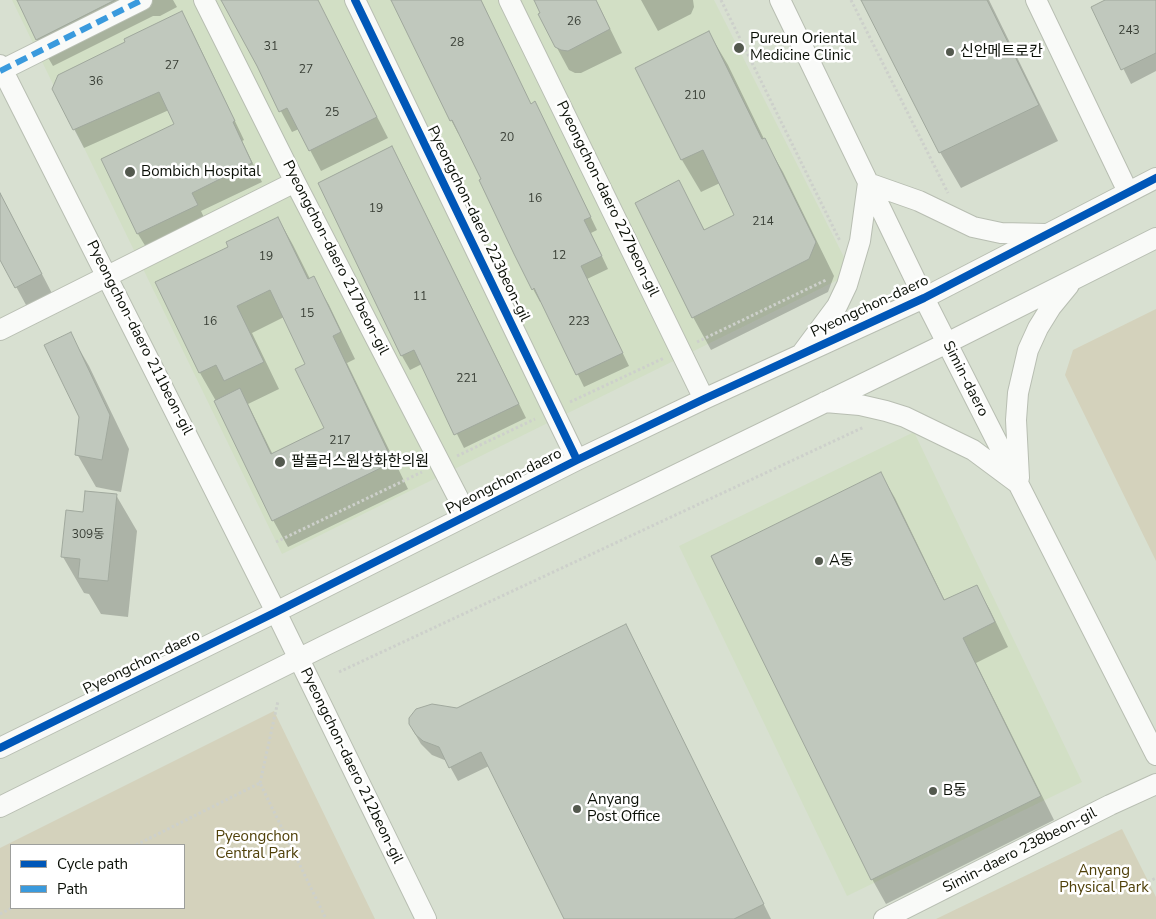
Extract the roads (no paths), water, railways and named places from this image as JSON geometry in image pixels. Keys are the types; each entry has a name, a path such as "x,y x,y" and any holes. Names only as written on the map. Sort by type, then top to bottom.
{"street":[{"path":"1,69 142,0"},
{"name":"Pyeongchon-daero 217beon-gil","path":"204,0 295,182 467,516"},
{"name":"Pyeongchon-daero 223beon-gil","path":"355,0 577,460"},
{"name":"Pyeongchon-daero 227beon-gil","path":"509,0 704,399"},
{"name":"Simin-daero","path":"780,0 924,298 1156,755"},
{"path":"1036,0 1128,192"},
{"name":"Pyeongchon-daero 211beon-gil","path":"1,69 108,276 276,612"},
{"name":"Pyeongchon-daero","path":"0,748 276,612 577,460 704,399 924,298 1156,178"},
{"path":"0,330 295,182"},
{"path":"801,354 837,306 847,285 860,241 868,183 919,201 973,226 1001,233 1048,234"},
{"path":"0,807 1156,238"},
{"path":"1019,485 1016,420 1018,393 1028,350 1038,328 1051,307 1073,280"},
{"path":"825,402 860,405 894,413 973,450 1019,485"},
{"name":"Pyeongchon-daero 212beon-gil","path":"276,612 426,919"},
{"name":"Simin-daero 238beon-gil","path":"884,919 1110,805 1156,784"}],"place":[{"name":"Pureun Oriental Medicine Clinic","path":"739,48"},
{"name":"신안메트로칸","path":"950,52"},
{"name":"Bombich Hospital","path":"130,172"},
{"name":"팔플러스원상화한의원","path":"280,462"},
{"name":"A동","path":"819,561"},
{"name":"B동","path":"933,791"},
{"name":"Anyang Post Office","path":"577,809"}],"park label":[{"name":"Pyeongchon Central Park","path":"257,846"},
{"name":"Anyang Physical Park","path":"1104,880"}]}
